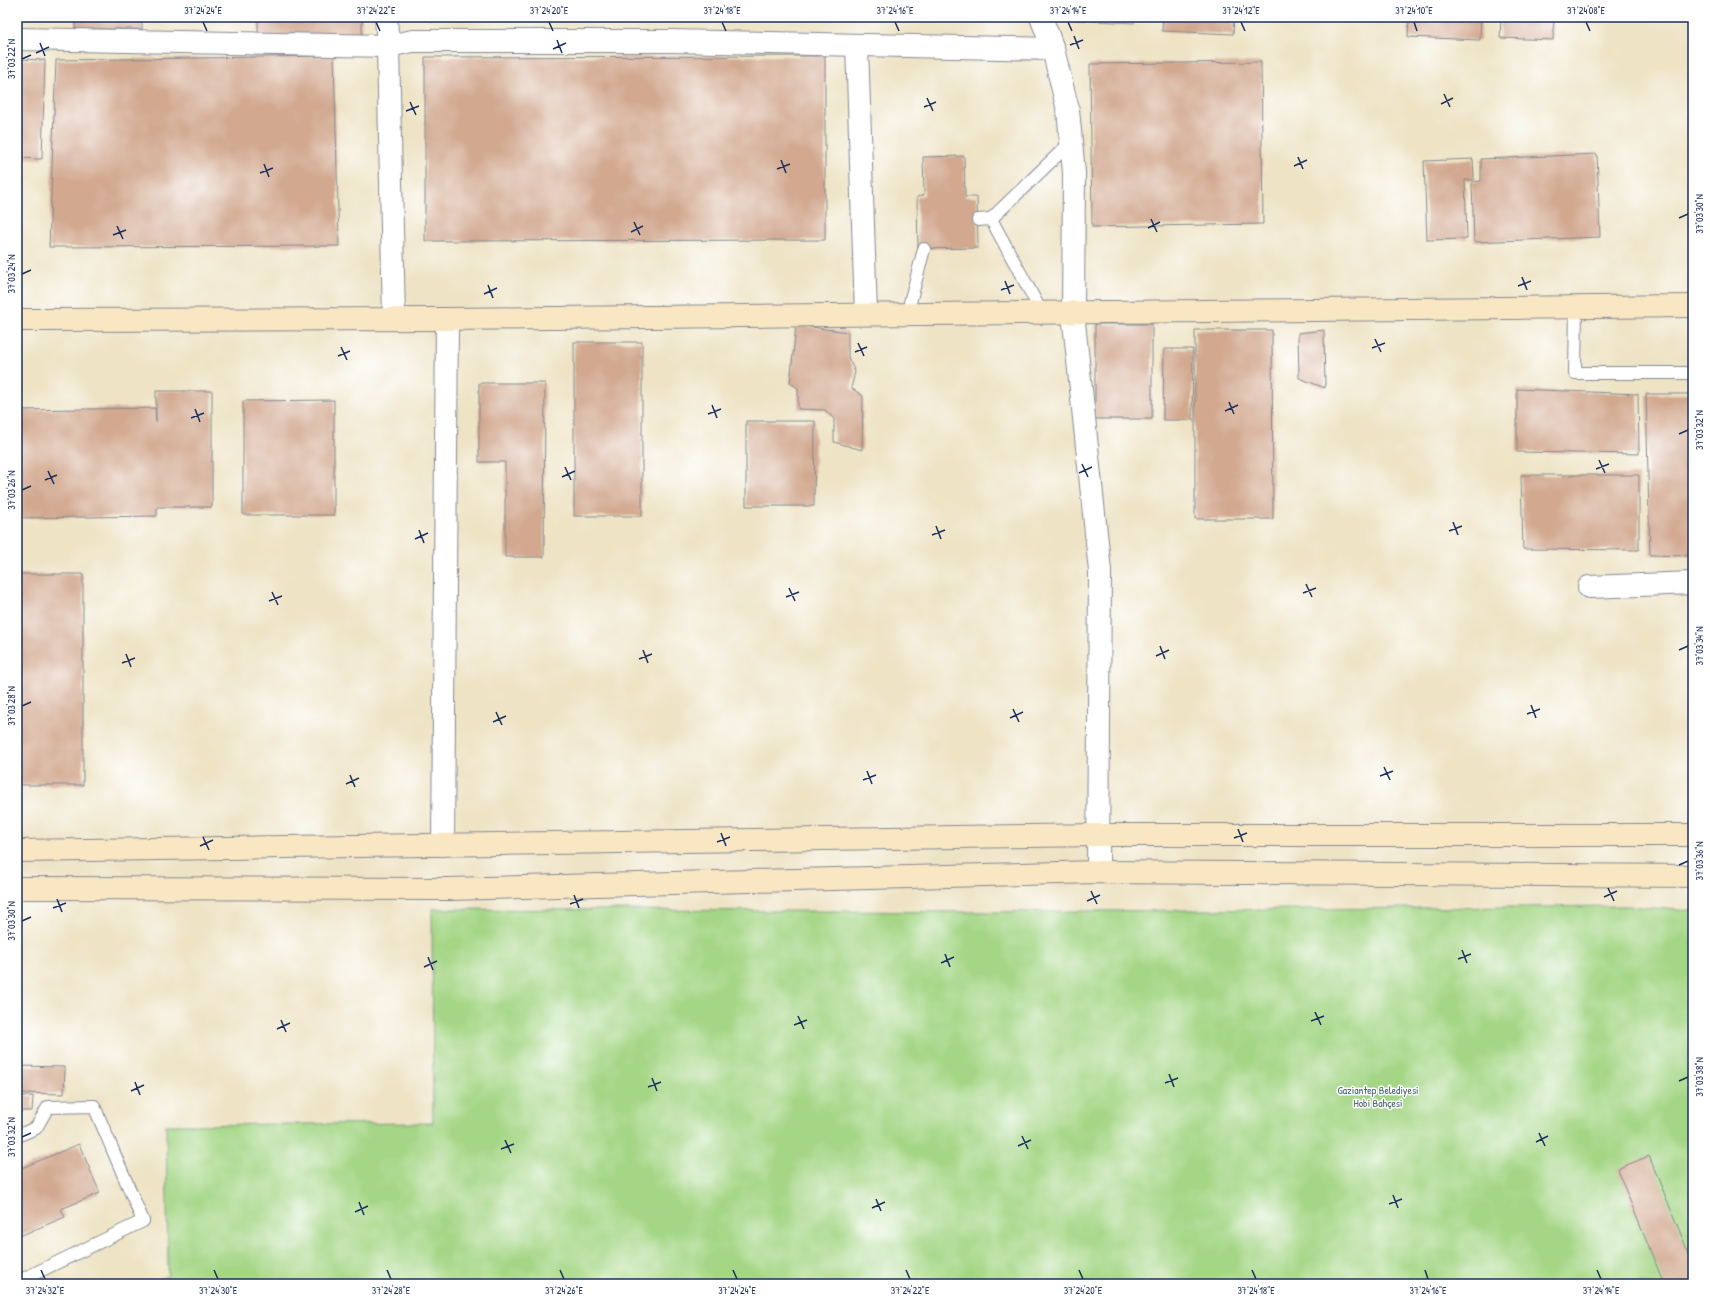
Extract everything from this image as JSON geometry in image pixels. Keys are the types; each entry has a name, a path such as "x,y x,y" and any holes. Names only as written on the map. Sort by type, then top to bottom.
{"street":[{"path":"386,17 388,46 394,319"},
{"path":"1041,17 1053,49 1068,110 1074,174 1073,313 1100,571 1098,872"},
{"path":"17,39 388,46 413,41 670,41 1053,49"},
{"path":"857,45 866,314"},
{"path":"17,320 447,319 1693,306"},
{"path":"442,845 447,319"},
{"path":"1588,587 1693,583"},
{"path":"17,851 1098,835 1693,835"},
{"path":"17,888 449,889 1098,872 1693,876"}],"lane":[{"path":"978,220 991,219 1071,142"},
{"path":"991,219 1042,313"},
{"path":"907,314 924,249"},
{"path":"1576,307 1575,373 1693,373"},
{"path":"17,1136 36,1128 48,1107 94,1106 143,1221 17,1282"}],"green space":[{"name":"Gaziantep Belediyesi Hobi Bahçesi","path":"1627,906 1693,911 1693,1284 150,1284 168,1275 166,1125 433,1123 432,909 986,912"}],"building":[{"path":"75,17 142,17 142,29 75,29"},
{"path":"258,17 362,17 362,35 258,36"},
{"path":"428,17 472,17 472,18 428,19"},
{"path":"1059,17 1134,17 1134,23 1059,19"},
{"path":"1163,17 1234,17 1233,34 1162,31"},
{"path":"1409,17 1481,17 1480,40 1408,37"},
{"path":"1501,17 1554,17 1553,40 1500,38"},
{"path":"334,56 339,246 49,247 56,60"},
{"path":"825,56 825,240 425,241 425,57"},
{"path":"17,59 45,60 42,159 17,158"},
{"path":"1261,62 1263,224 1092,227 1090,64"},
{"path":"1597,154 1600,237 1474,242 1472,182 1481,181 1481,159"},
{"path":"964,156 965,197 977,197 978,248 918,249 917,197 924,195 923,157"},
{"path":"1473,159 1474,180 1465,180 1467,239 1427,240 1424,161"},
{"path":"17,161 22,162 19,251 17,251"},
{"path":"1095,324 1152,324 1152,419 1095,419"},
{"path":"796,325 848,332 848,357 855,372 851,388 863,396 862,450 834,442 834,419 825,410 798,409 798,388 790,383"},
{"path":"1195,330 1272,330 1273,519 1195,519"},
{"path":"1324,330 1325,388 1299,378 1298,333"},
{"path":"574,342 642,342 642,516 574,516"},
{"path":"1164,349 1193,349 1192,420 1163,420"},
{"path":"479,383 545,383 544,557 505,557 505,462 479,462"},
{"path":"1517,389 1638,394 1639,454 1517,452"},
{"path":"156,391 212,391 212,507 157,507 157,516 17,518 17,410 155,408 156,422"},
{"path":"1646,394 1693,394 1693,556 1650,555"},
{"path":"334,400 334,515 243,515 243,401"},
{"path":"746,421 815,421 814,506 746,506"},
{"path":"1521,475 1639,475 1639,550 1523,549"},
{"path":"17,574 83,574 83,785 17,785"},
{"path":"17,1066 65,1067 64,1094 17,1093"},
{"path":"17,1096 33,1096 32,1111 17,1111"},
{"path":"79,1144 100,1193 61,1209 65,1217 17,1237 17,1170"},
{"path":"1649,1156 1693,1264 1693,1284 1664,1284 1617,1169"}]}
